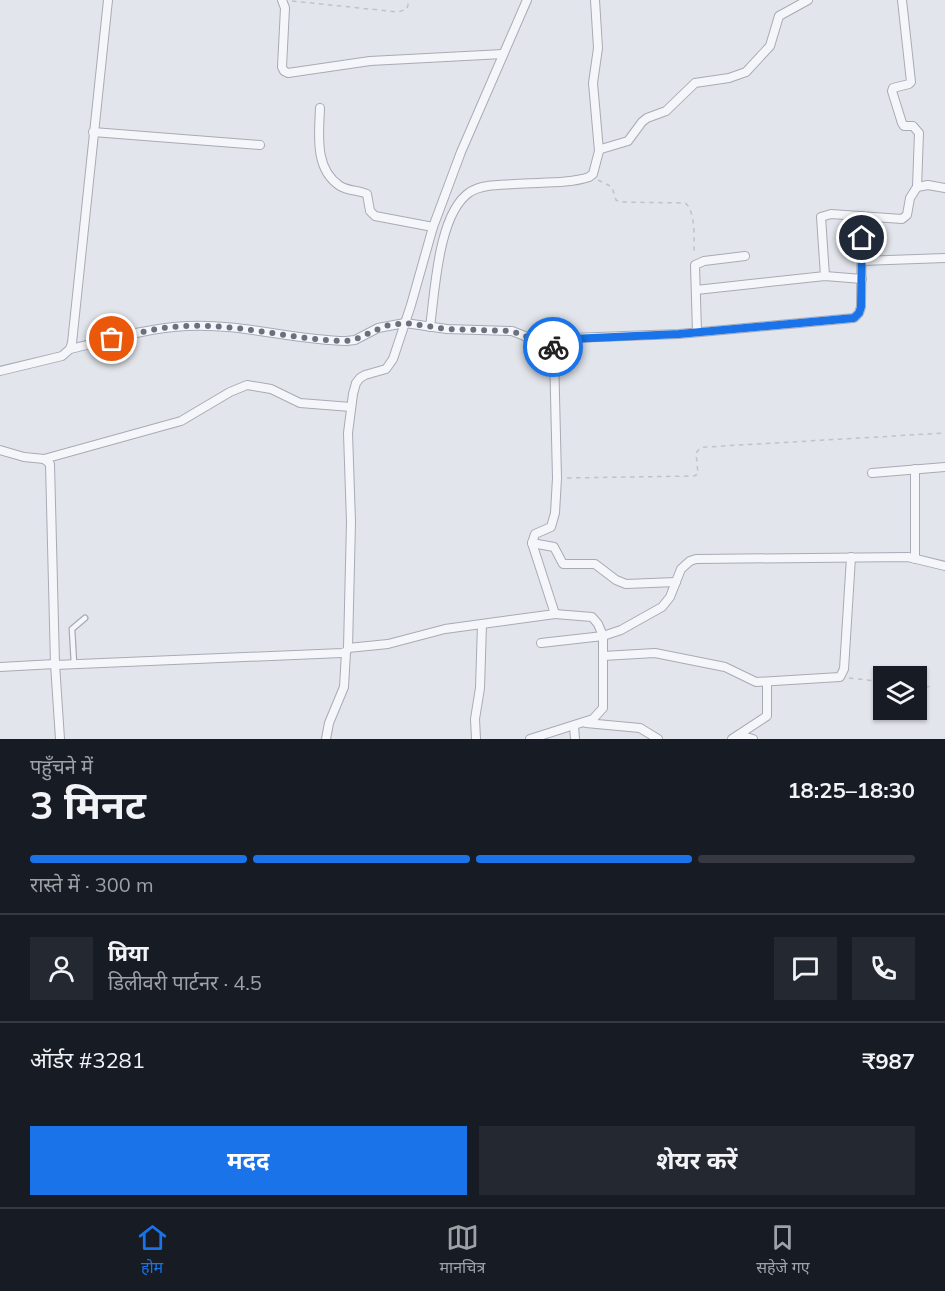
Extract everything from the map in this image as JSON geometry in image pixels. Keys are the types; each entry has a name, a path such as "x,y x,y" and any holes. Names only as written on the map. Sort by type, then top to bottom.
{"street":[{"path":"70,349 108,0"},
{"path":"282,0 285,8 282,67 288,73 356,63 503,54"},
{"path":"326,739 329,723 344,687 351,512 348,433 356,383 360,378 390,366 411,323 433,227 461,152 527,0"},
{"path":"430,327 443,239 449,221 460,201 471,192 489,186 589,177 595,170 599,151 593,83 598,48 596,0"},
{"path":"599,151 628,141 642,122 666,111 695,83 729,78 746,72 770,46 779,16 808,0"},
{"path":"825,276 821,217 831,214 905,218 910,198 917,187 919,133 913,126 904,126 902,123 892,91 893,88 910,82 902,0"},
{"path":"320,108 319,154 338,184 343,188 367,194 371,214 375,216 433,227"},
{"path":"93,132 260,145"},
{"path":"917,187 928,185 945,188"},
{"path":"555,614 532,543 535,534 551,527 554,521 557,478 555,348 557,344 571,339 697,332 854,318 861,307 862,216"},
{"path":"697,332 695,265 704,261 745,256"},
{"path":"861,261 945,258"},
{"path":"696,290 825,276 861,279"},
{"path":"0,371 62,356 70,349 154,329 188,326 221,327 346,341 354,340 385,326 411,323 447,329 512,331 555,348"},
{"path":"0,450 24,457 44,459 181,421 230,392 247,386 271,389 300,404 351,407"},
{"path":"44,459 50,464 51,473 64,664 60,739"},
{"path":"872,473 945,467"},
{"path":"915,469 915,559"},
{"path":"532,543 554,547 563,564 595,564 620,583 675,582"},
{"path":"603,656 655,653 725,668 756,682 840,677 844,669 851,557"},
{"path":"541,643 603,636 621,630 662,607 670,597 685,564 696,559 851,557 915,559 945,566"},
{"path":"0,667 347,650 388,644 435,631 555,614 592,617 603,636 603,708 593,719 530,739"},
{"path":"476,739 475,719 480,688 482,624"},
{"path":"736,737 767,716 767,682"},
{"path":"584,722 640,728 658,739"},
{"path":"574,726 575,739"},
{"path":"736,737 753,739"}],"lane":[{"path":"64,664 72,629 85,618"}],"path":[{"path":"282,0 398,12 407,9 409,0"},
{"path":"589,177 609,184 616,200 620,202 679,202 688,205 692,212 695,265"},
{"path":"557,478 694,476 698,474 696,453 700,448 945,433"},
{"path":"840,677 873,681"},
{"path":"927,687 932,687"}],"way so far":[{"path":"112,339 154,329 188,326 221,327 346,341 354,340 385,326 405,323 447,329 512,331 530,336 553,347"}],"route":[{"path":"553,347 555,348 564,340 571,339 667,335 854,318 861,307 862,238"}]}
